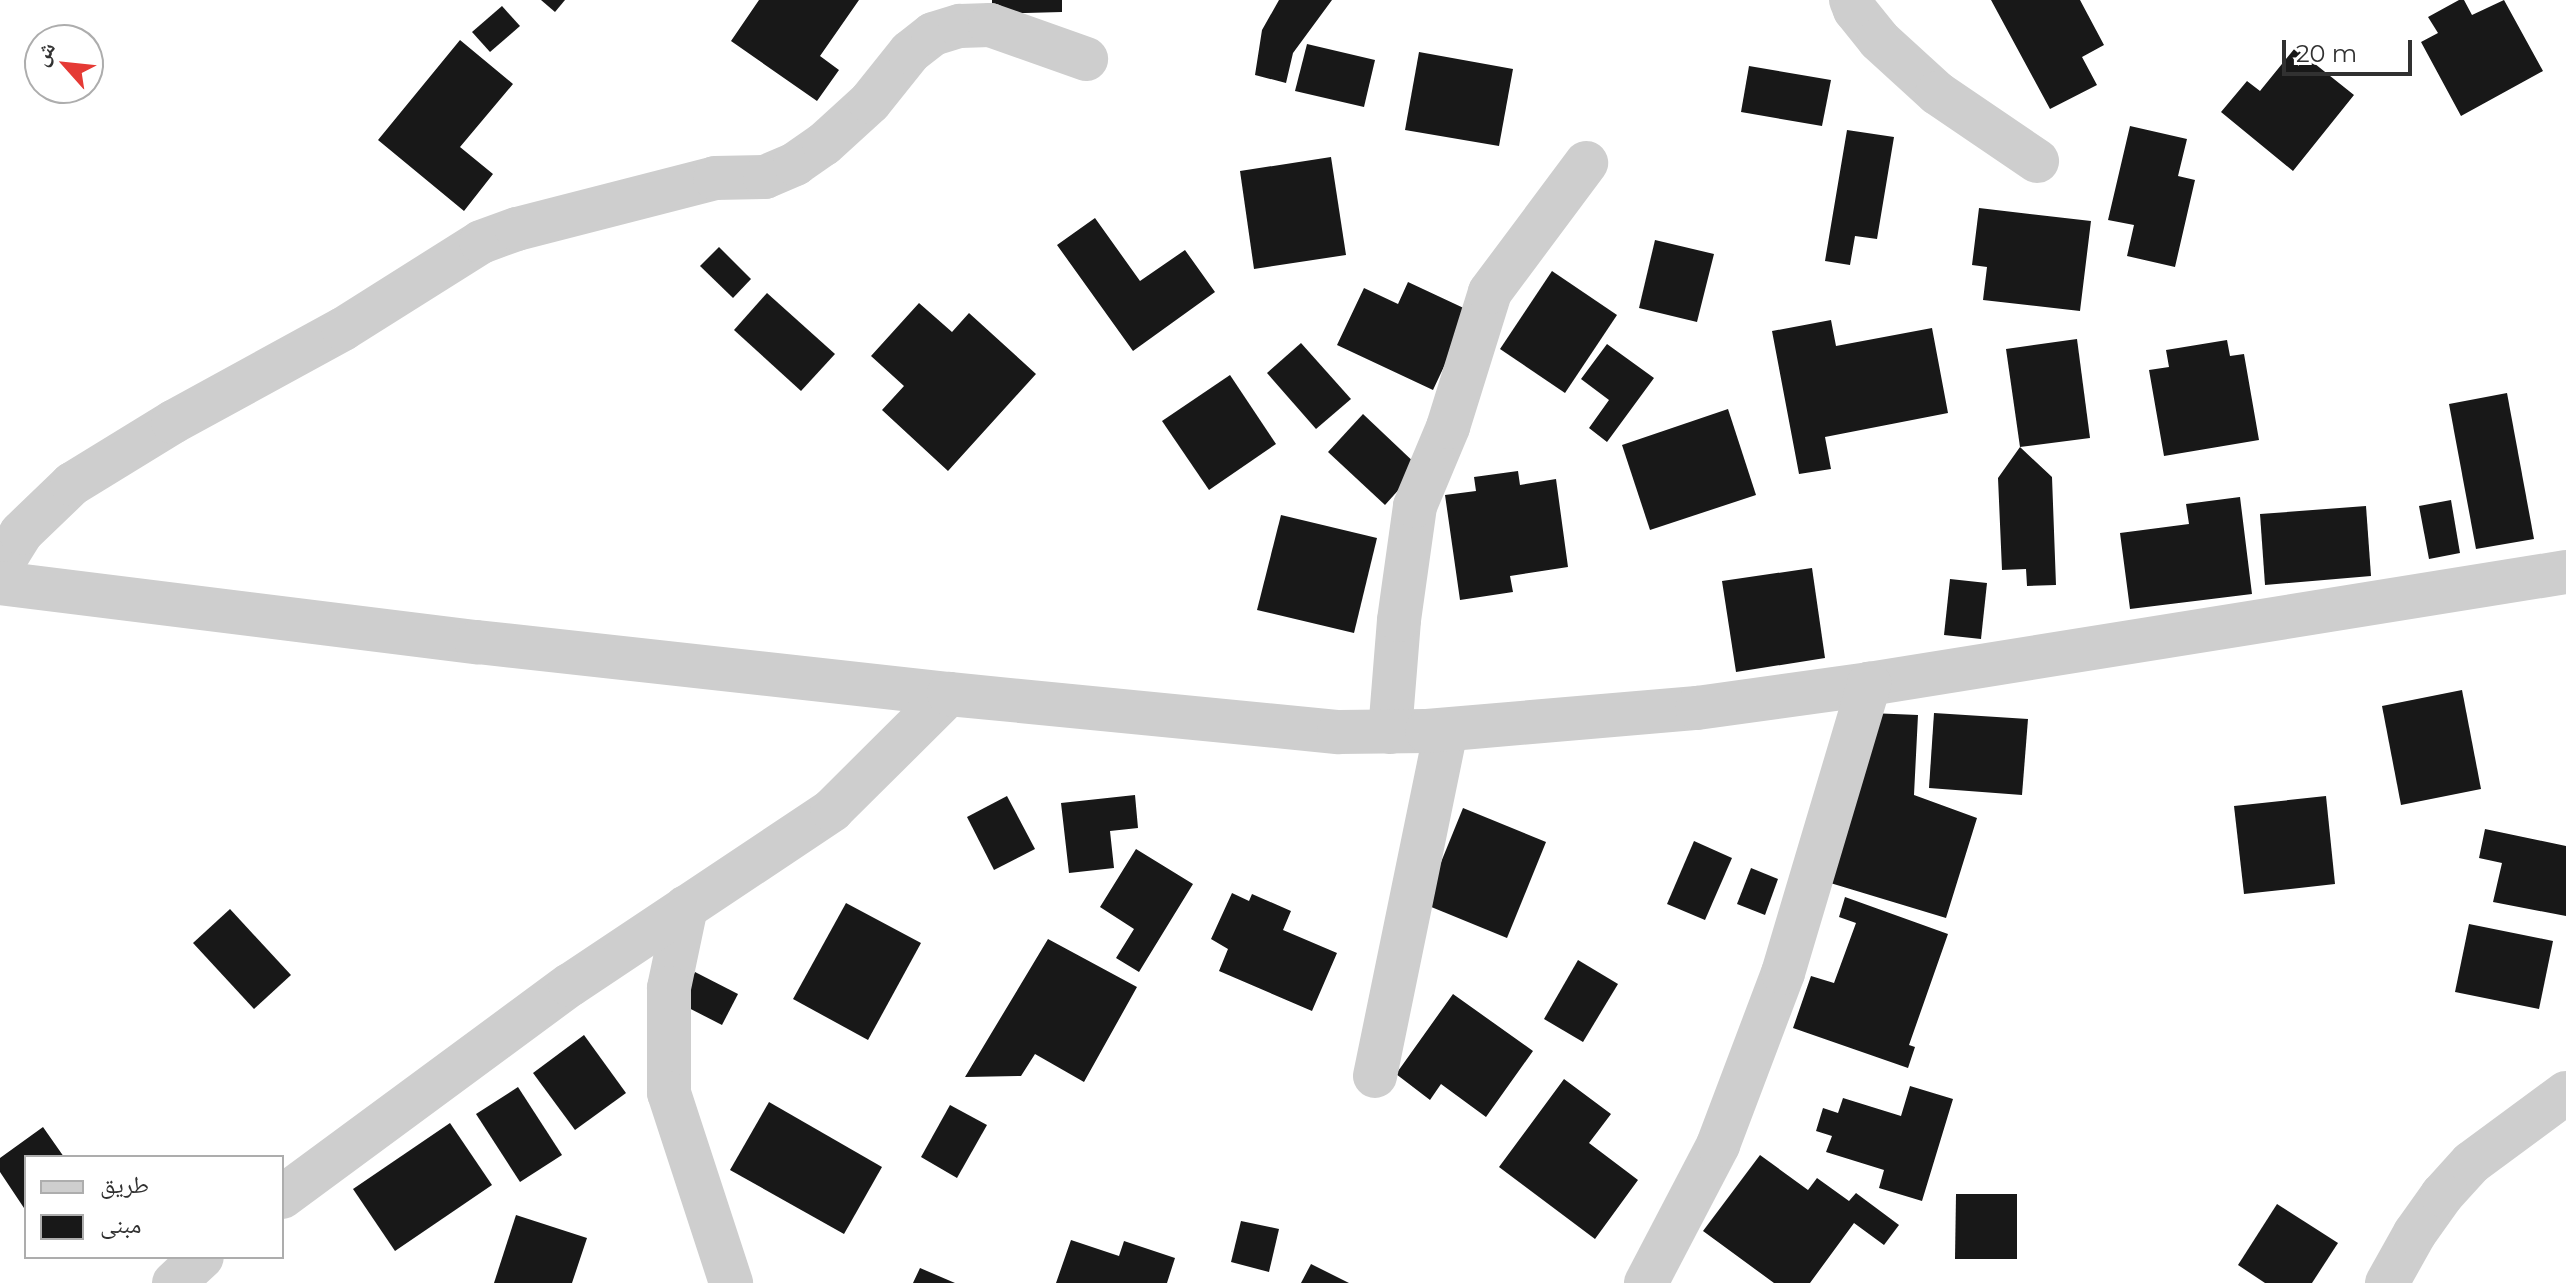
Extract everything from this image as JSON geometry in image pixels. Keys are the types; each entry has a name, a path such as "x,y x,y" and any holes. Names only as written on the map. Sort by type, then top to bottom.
{"street":[{"path":"1851,0 1855,10 1879,40 1937,93 2037,161"},
{"path":"0,567 21,533 72,484 173,422 343,329 481,242 517,229 715,178 765,177 795,164 824,144 870,102 910,52 933,34 960,26 990,25 1086,59"},
{"path":"1390,732 1399,620 1415,506 1448,427 1490,292 1586,163"},
{"path":"0,583 477,642 949,694 1339,732 1390,732 1697,708 1869,684 2566,572"},
{"path":"1646,1283 1718,1145 1783,973 1869,684"},
{"path":"284,1196 570,985 832,810 949,694"},
{"path":"1375,1076 1446,730"},
{"path":"686,907 669,988 669,1093 731,1283"},
{"path":"2387,1283 2415,1233 2442,1195 2471,1163 2566,1093"},
{"path":"174,1283 200,1259"}],"building":[{"path":"541,0 565,0 555,12"},
{"path":"759,0 859,0 820,56 839,70 817,101 731,41"},
{"path":"992,0 1062,0 1062,12 992,14"},
{"path":"1279,0 1332,0 1293,53 1286,83 1255,75 1262,30"},
{"path":"1991,0 2080,0 2104,45 2082,57 2097,85 2050,109"},
{"path":"2464,0 2472,15 2504,0 2543,71 2461,116 2421,42 2438,33 2428,17"},
{"path":"502,6 520,26 490,52 472,32"},
{"path":"460,40 513,84 460,147 493,174 464,211 378,140"},
{"path":"1307,44 1375,60 1364,107 1295,91"},
{"path":"2295,48 2354,95 2293,171 2221,112 2247,81 2260,91"},
{"path":"1419,52 1513,69 1499,146 1405,130"},
{"path":"1749,66 1831,80 1822,126 1741,112"},
{"path":"2130,126 2187,139 2178,176 2195,180 2175,267 2127,256 2134,225 2108,220"},
{"path":"1847,130 1894,137 1877,239 1855,236 1850,265 1825,261"},
{"path":"1331,157 1346,255 1254,269 1240,171"},
{"path":"1979,208 2091,221 2080,311 1983,300 1987,267 1972,265"},
{"path":"1095,218 1140,281 1185,250 1215,292 1133,351 1057,245"},
{"path":"1655,240 1714,254 1697,322 1639,308"},
{"path":"719,247 751,279 733,298 700,266"},
{"path":"1552,271 1617,315 1565,393 1500,349"},
{"path":"1408,282 1470,311 1433,390 1337,345 1364,288 1398,304"},
{"path":"767,293 835,354 801,391 734,330"},
{"path":"919,303 952,332 969,313 1036,374 948,471 882,410 904,386 871,356"},
{"path":"1831,320 1836,346 1932,328 1948,413 1825,437 1831,469 1799,474 1772,331"},
{"path":"2077,339 2090,438 2020,447 2006,349"},
{"path":"2227,340 2230,356 2244,354 2259,440 2164,456 2149,370 2169,367 2166,350"},
{"path":"1301,343 1351,399 1316,429 1267,373"},
{"path":"1607,344 1654,378 1607,442 1589,428 1609,400 1581,379"},
{"path":"1230,375 1276,444 1209,490 1162,421"},
{"path":"2507,393 2534,539 2476,549 2449,404"},
{"path":"1728,409 1756,495 1650,530 1622,445"},
{"path":"1363,414 1419,467 1385,505 1328,452"},
{"path":"2020,447 2052,477 2056,585 2027,586 2026,569 2002,570 1998,478"},
{"path":"1518,471 1520,485 1556,479 1568,567 1510,576 1513,592 1460,600 1445,495 1476,491 1474,477"},
{"path":"2240,497 2252,594 2130,609 2120,533 2189,524 2186,504"},
{"path":"2451,500 2460,553 2429,559 2419,506"},
{"path":"2366,506 2371,576 2265,585 2260,514"},
{"path":"1281,515 1377,538 1354,633 1257,610"},
{"path":"1812,568 1825,658 1736,672 1722,581"},
{"path":"1950,579 1987,583 1981,639 1944,635"},
{"path":"2462,690 2481,789 2401,805 2382,706"},
{"path":"1870,713 1918,715 1914,795 1977,818 1946,918 1827,882"},
{"path":"1934,713 2028,719 2022,795 1929,788"},
{"path":"1135,795 1138,828 1110,831 1114,868 1069,873 1061,803"},
{"path":"1007,796 1035,849 994,870 967,817"},
{"path":"2326,796 2335,884 2244,894 2234,806"},
{"path":"1463,808 1546,842 1507,938 1424,904"},
{"path":"2485,829 2566,846 2566,916 2493,902 2502,863 2479,858"},
{"path":"1694,841 1732,858 1705,920 1667,904"},
{"path":"1136,849 1193,884 1139,972 1116,958 1134,929 1100,907"},
{"path":"1751,868 1778,879 1765,915 1737,904"},
{"path":"1232,893 1249,901 1252,894 1291,911 1283,930 1337,953 1312,1011 1219,971 1228,949 1211,939"},
{"path":"1845,897 1948,934 1909,1045 1915,1047 1908,1068 1793,1028 1811,976 1834,983 1856,923 1839,917"},
{"path":"846,903 921,943 868,1040 793,999"},
{"path":"230,909 291,975 254,1009 193,943"},
{"path":"2469,924 2553,941 2539,1009 2455,992"},
{"path":"1048,939 1137,987 1084,1082 1035,1054 1021,1076 965,1077"},
{"path":"1578,960 1618,984 1583,1042 1544,1019"},
{"path":"695,972 738,994 722,1025 679,1003"},
{"path":"1453,994 1533,1051 1486,1117 1441,1084 1430,1100 1396,1074"},
{"path":"584,1035 626,1093 575,1130 533,1073"},
{"path":"1564,1079 1611,1114 1589,1143 1638,1180 1595,1239 1499,1167"},
{"path":"1910,1086 1953,1099 1922,1201 1879,1188 1884,1170 1826,1152 1832,1136 1816,1131 1823,1108 1838,1113 1843,1098 1901,1116"},
{"path":"518,1087 562,1155 520,1182 476,1114"},
{"path":"769,1102 882,1167 844,1234 730,1170"},
{"path":"950,1105 987,1125 957,1178 921,1157"},
{"path":"450,1123 492,1185 395,1251 353,1189"},
{"path":"43,1127 63,1155 24,1155 24,1208 0,1172 0,1158"},
{"path":"1760,1155 1808,1190 1817,1178 1849,1201 1856,1193 1899,1225 1884,1245 1854,1223 1810,1283 1774,1283 1703,1231"},
{"path":"1956,1194 2017,1194 2017,1259 1955,1259"},
{"path":"2277,1204 2338,1243 2312,1283 2265,1283 2238,1265"},
{"path":"516,1215 587,1238 572,1283 494,1283"},
{"path":"1241,1221 1279,1229 1269,1272 1231,1262"},
{"path":"1071,1240 1119,1256 1124,1241 1175,1258 1167,1283 1056,1283"},
{"path":"1311,1264 1349,1283 1301,1283"},
{"path":"920,1268 955,1283 913,1283"}]}
